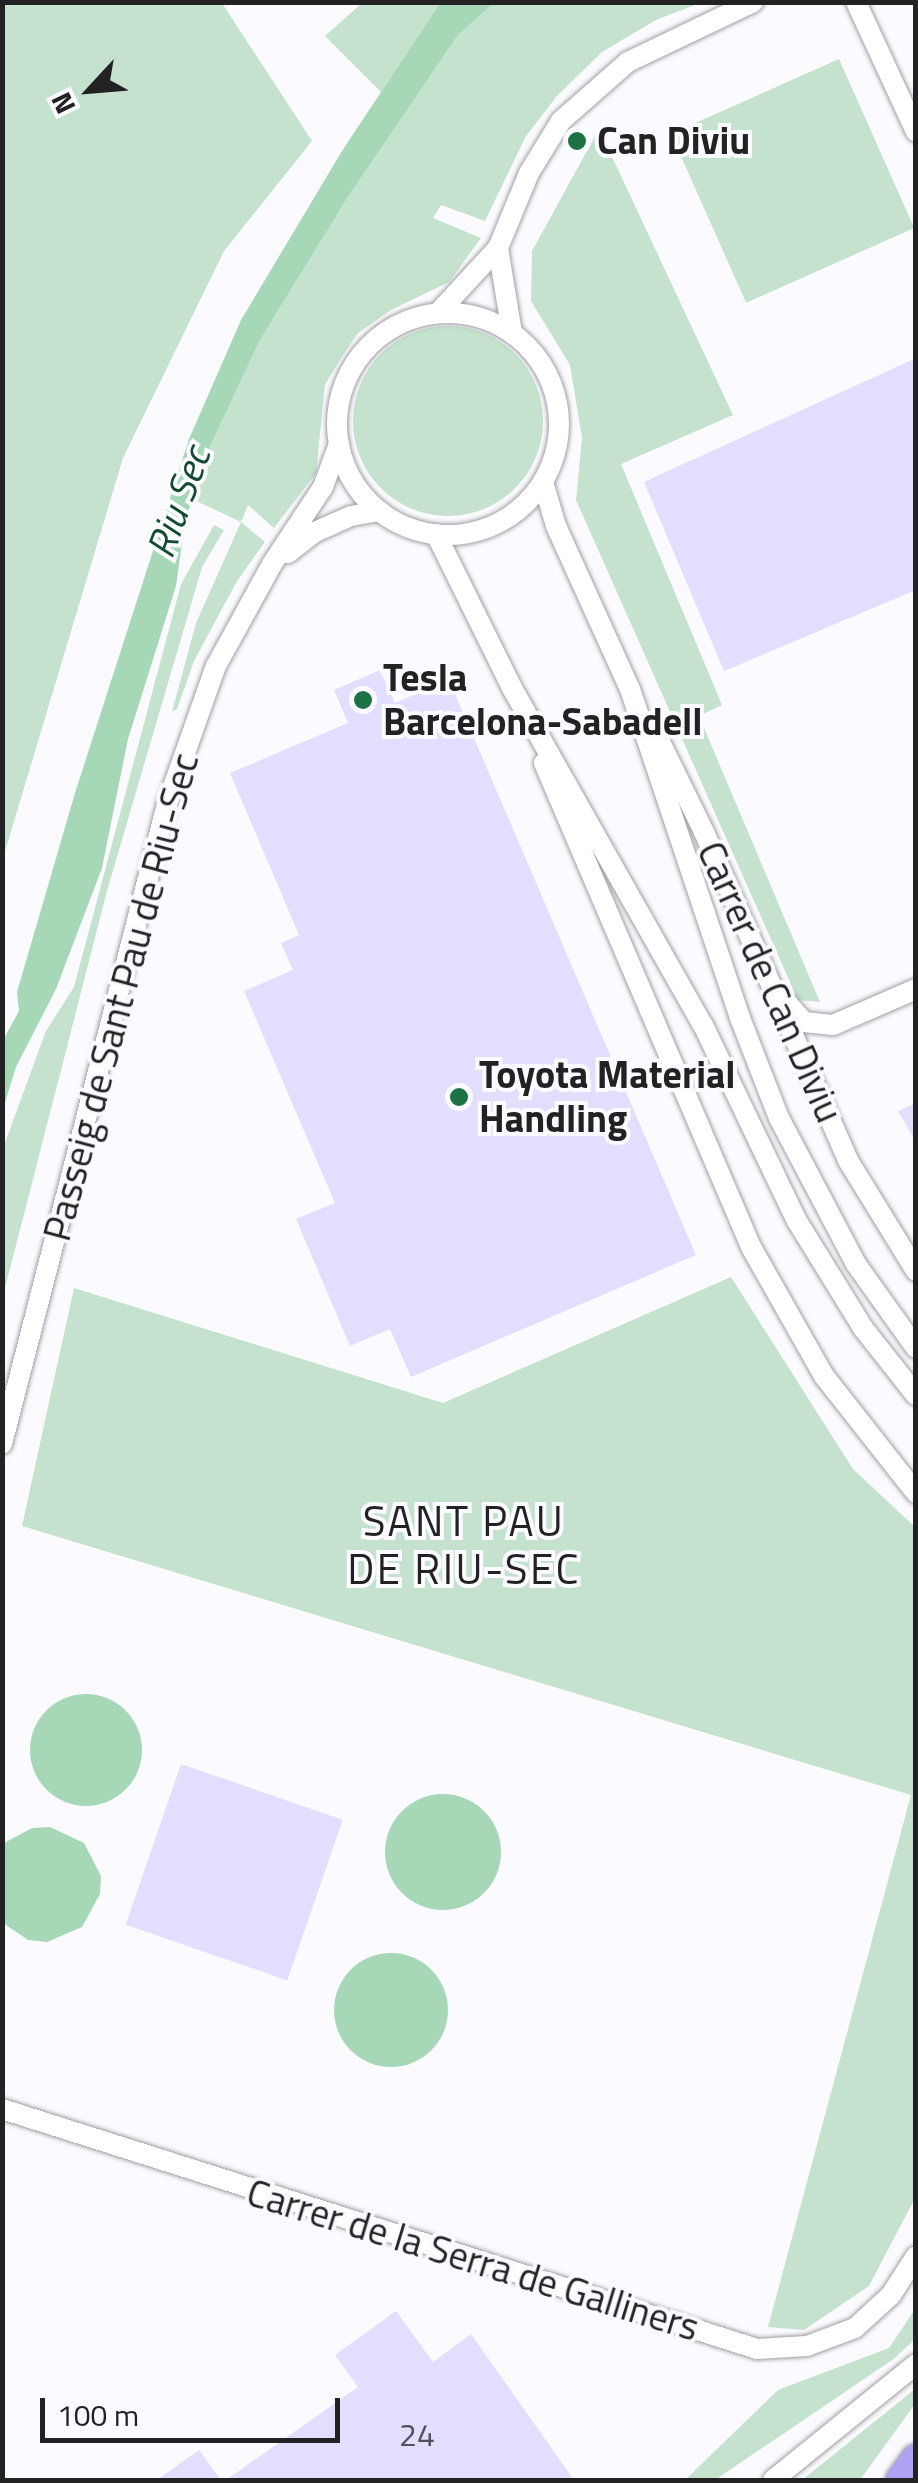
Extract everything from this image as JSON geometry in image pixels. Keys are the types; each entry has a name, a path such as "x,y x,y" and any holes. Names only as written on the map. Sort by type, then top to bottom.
{"highway":[{"path":"902,2480 916,2459"}],"street":[{"path":"438,313 498,248 529,173 560,120 628,62 753,2"},
{"path":"856,2 916,132"},
{"path":"498,248 512,333"},
{"path":"438,313 477,316 512,333 537,357 556,399 557,448 543,482 529,500 502,521 470,533 436,534 401,524 380,511 353,482 339,444 339,405 357,360 392,328 438,313"},
{"name":"Passeig de Sant Pau de Riu-Sec","path":"2,1444 167,804 216,666 272,564 323,487 339,444"},
{"name":"Carrer de Can Diviu","path":"543,482 556,526 630,689 704,832 849,1162 916,1270"},
{"name":"Passeig de Sant Pau de Riu-Sec","path":"272,564 314,532 351,516 380,511"},
{"name":"Carrer de Can Diviu","path":"436,534 512,688 751,1247 824,1376 916,1492"},
{"name":"Carrer de Can Diviu","path":"512,688 703,1025 812,1248 863,1328 916,1395"},
{"name":"Carrer de Can Diviu","path":"630,689 740,1018 780,1118 856,1264 916,1348"},
{"path":"775,989 804,1022 833,1025 916,989"},
{"name":"Carrer de la Serra de Galliners","path":"2,2109 757,2350 807,2346 855,2328 891,2295 916,2256"},
{"path":"773,2480 916,2364"}],"shaded area":[{"path":"3,2 222,3 312,141 224,251 123,458 3,858"},
{"path":"362,3 440,3 381,92 325,36"},
{"path":"494,3 700,3 656,20 602,52 557,96 526,136 485,221 441,205 433,218 481,238 449,282 391,310 358,333 325,385 316,473 274,528 248,505 241,522 192,499 208,451 260,340 348,197 458,35"},
{"path":"839,59 914,228 746,303 671,134"},
{"path":"599,129 733,415 621,464 722,705 699,716 820,1002 798,1000 576,500 582,438 570,365 531,301 532,251"},
{"path":"448,326 484,333 515,354 536,385 543,421 536,457 515,488 484,509 448,516 412,509 381,488 360,457 353,421 360,385 381,354 412,333"},
{"path":"241,522 265,542 237,581 194,661 177,709 172,712 196,623"},
{"path":"214,525 224,530 202,567 107,891 3,1296 3,1148 46,1031 74,987 181,584"},
{"path":"731,1277 853,1469 915,1527 915,2198 869,2286 804,2330 768,2327 911,1795 22,1526 74,1288 443,1403"},
{"path":"915,2309 915,2339 895,2358 715,2480 685,2480 778,2390 889,2348"},
{"path":"915,2389 915,2404 860,2480 802,2480"}],"water":[{"name":"Riu Sec","path":"440,3 494,3 458,35 348,197 260,340 208,451 185,521 176,586 128,739 102,868 56,989 16,1067 3,1109 3,1040 19,1011 17,992 75,793 189,439 241,320 342,151"},
{"path":"86,1694 107,1699 125,1711 137,1729 142,1750 137,1771 125,1789 107,1801 86,1806 65,1801 47,1789 35,1771 30,1750 35,1729 47,1711 65,1699"},
{"path":"443,1794 465,1799 484,1811 496,1830 501,1852 496,1874 484,1893 465,1905 443,1910 421,1905 402,1893 390,1874 385,1852 390,1830 402,1811 421,1799"},
{"path":"50,1827 84,1843 101,1876 100,1894 82,1927 47,1942 28,1940 3,1923 2,1844 32,1828"},
{"path":"391,1953 413,1958 431,1970 443,1988 448,2010 443,2032 431,2050 413,2062 391,2067 369,2062 351,2050 339,2032 334,2010 339,1988 351,1970 369,1958"}],"building":[{"path":"916,358 916,590 724,671 644,482"},
{"name":"Toyota Material Handling","path":"380,670 395,703 449,680 696,1255 411,1377 390,1329 350,1346 296,1219 335,1203 244,991 293,970 281,943 299,935 230,773 348,723 334,690"},
{"path":"916,1103 916,1142 898,1111"},
{"path":"181,1764 343,1820 287,1980 126,1925"},
{"path":"396,2311 433,2362 471,2334 574,2480 226,2480 358,2387 335,2355"},
{"path":"199,2450 221,2480 157,2480"}],"place":[{"name":"Can Diviu","path":"577,141"},
{"name":"Tesla Barcelona-Sabadell","path":"363,700"},
{"name":"Toyota Material Handling","path":"459,1097"}],"district":[{"name":"SANT PAU DE RIU-SEC","path":"464,1544"}]}
